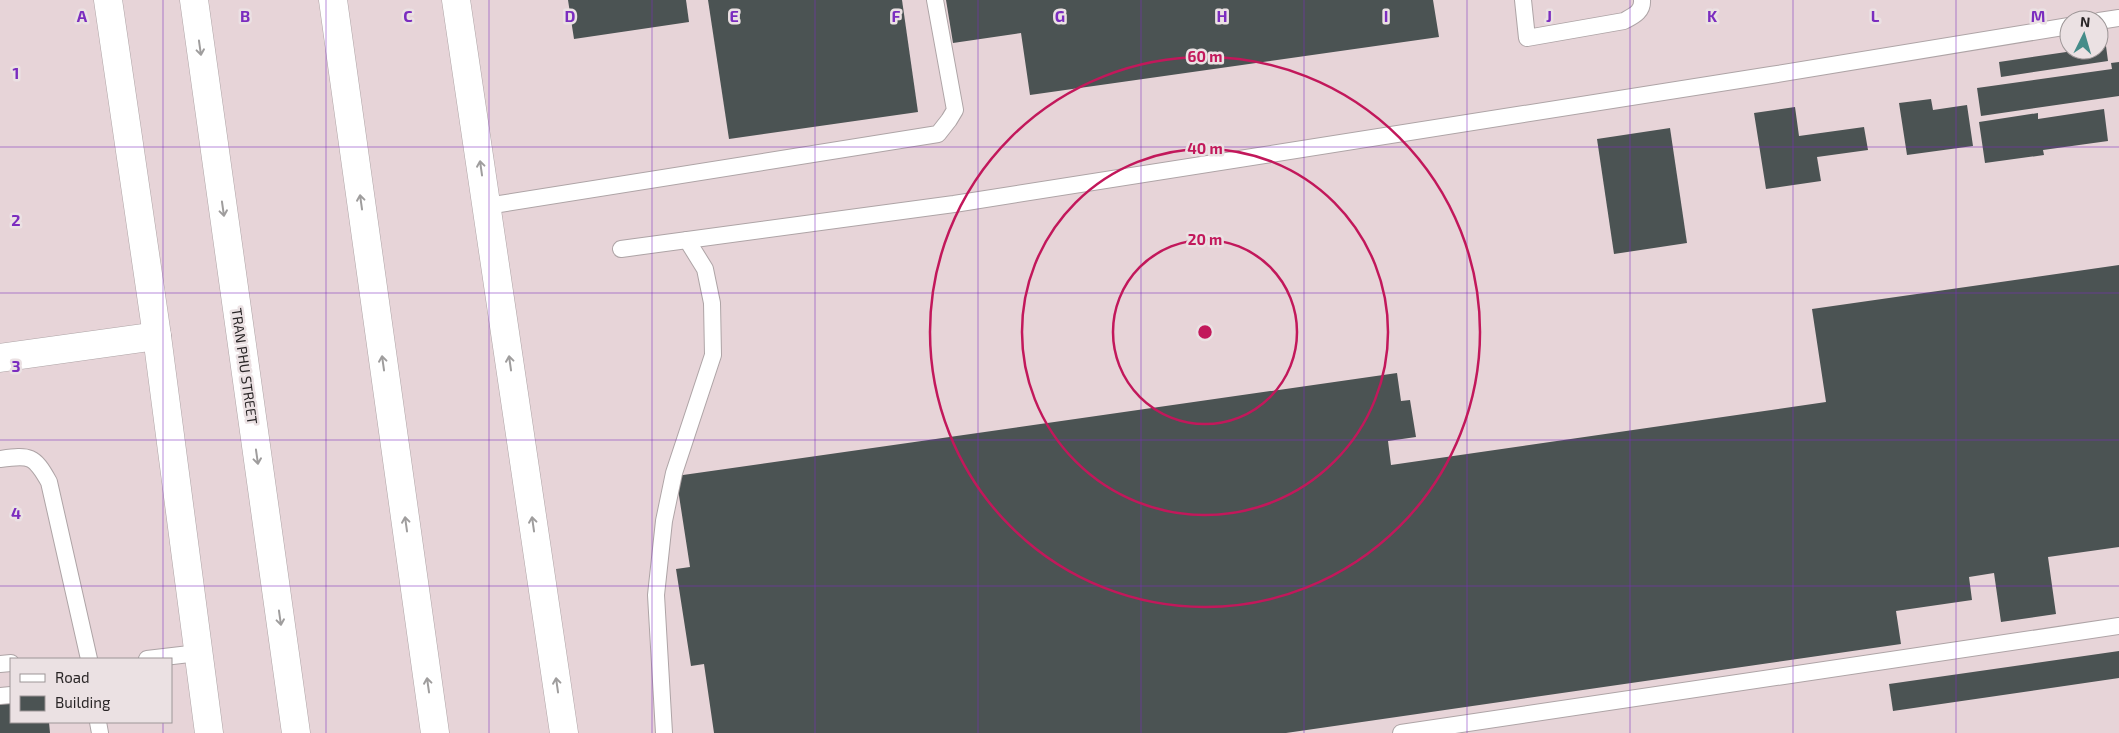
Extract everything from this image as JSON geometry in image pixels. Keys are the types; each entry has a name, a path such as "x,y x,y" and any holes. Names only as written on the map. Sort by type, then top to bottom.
{"street":[{"path":"108,0 157,336 209,733"},
{"name":"TRAN PHU STREET","path":"194,0 296,733"},
{"path":"333,0 435,733"},
{"path":"456,0 564,733"},
{"path":"0,358 157,336"}],"lane":[{"path":"486,206 938,134 955,110 936,0"},
{"path":"1523,0 1527,38 1624,21 1637,14 1642,5 1642,0"},
{"path":"622,249 974,200 1752,78 2059,28"},
{"path":"664,733 656,595 664,521 674,473 713,355 712,303 705,269 687,240"},
{"path":"0,459 22,455 38,463 49,482 89,658"},
{"path":"1401,733 2119,626"},
{"path":"156,658 198,653"}],"shaded area":[{"path":"0,0 2119,0 2119,733 0,733"}],"building":[{"path":"568,0 686,0 689,22 574,39"},
{"path":"708,0 902,0 918,112 729,139"},
{"path":"946,0 1433,0 1439,37 1030,95 1021,33 953,43"},
{"path":"2059,53 2059,60 2108,61 2001,77 1999,62"},
{"path":"2119,62 2119,96 1981,116 1977,88 2112,69 2111,63"},
{"path":"1931,99 1933,110 1967,105 1973,146 1907,155 1899,103"},
{"path":"1795,107 1799,136 1864,127 1868,150 1817,157 1821,181 1766,189 1754,113"},
{"path":"2104,109 2108,141 2043,150 2044,155 1985,163 1979,122 2038,113 2038,119"},
{"path":"1670,128 1687,243 1614,254 1597,139"},
{"path":"2119,265 2119,547 2048,557 2056,614 2001,622 1994,573 1969,577 1972,600 1896,611 1901,644 1286,733 714,733 704,664 691,666 676,569 690,567 676,476 1397,373 1401,401 1410,400 1416,437 1388,441 1391,465 1826,402 1812,309"},
{"path":"2119,651 2119,678 1893,711 1889,684"},
{"path":"10,701 10,723 49,723 50,733 0,733 0,702"}]}
